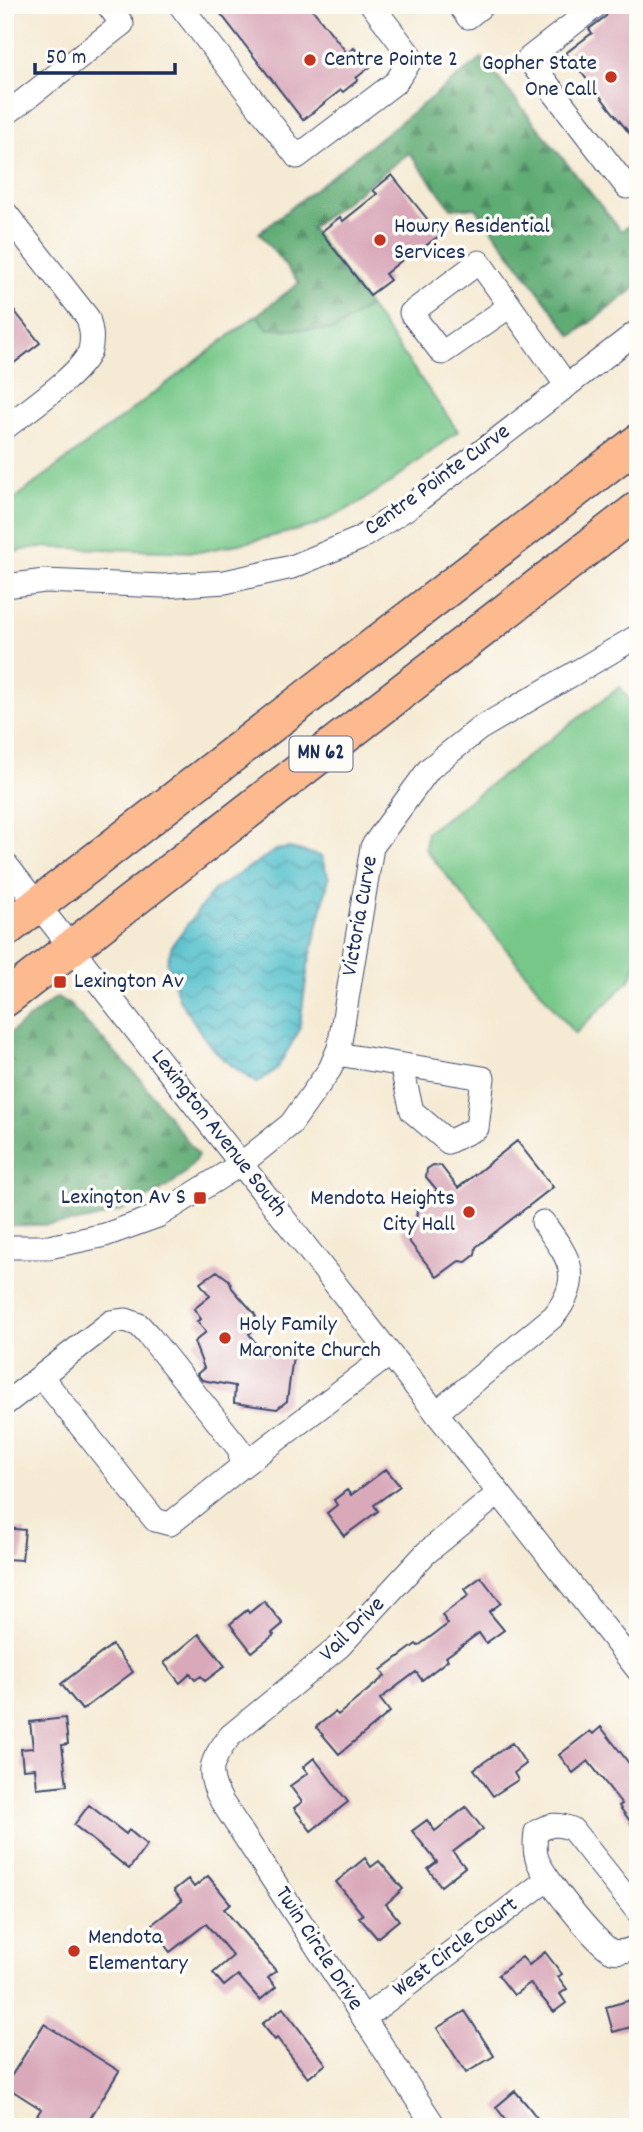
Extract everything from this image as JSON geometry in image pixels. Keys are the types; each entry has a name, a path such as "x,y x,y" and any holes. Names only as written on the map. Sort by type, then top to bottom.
{"highway":[{"name":"MN 62","path":"5,930 638,442"},
{"name":"MN 62","path":"5,999 638,509"}],"street":[{"path":"5,115 122,23 108,5"},
{"path":"180,5 297,157 396,82 412,58 372,5"},
{"path":"459,5 468,17 483,5"},
{"path":"597,5 528,59 627,187 638,179"},
{"path":"5,212 88,318 92,334 89,351 81,366 5,428"},
{"path":"510,306 567,386"},
{"name":"Centre Pointe Curve","path":"5,586 45,581 163,586 212,583 292,567 359,539 412,505 638,331"},
{"name":"Victoria Curve","path":"5,1247 49,1247 106,1236 158,1216 241,1164 291,1124 330,1069 337,1054 372,847 429,769 479,729 638,636"},
{"name":"Lexington Avenue South","path":"5,863 638,1670"},
{"path":"337,1054 401,1065"},
{"path":"436,1413 554,1316 564,1303 570,1287 568,1258 543,1222"},
{"path":"5,1404 111,1322 126,1320 139,1325 240,1450 241,1466"},
{"path":"41,1376 155,1520 170,1524 241,1466 390,1353"},
{"name":"Vail Drive","path":"210,1767 230,1736 340,1646 426,1553 499,1493"},
{"name":"Twin Circle Drive","path":"210,1767 213,1787 222,1802 435,2127"},
{"path":"638,1912 572,1829 559,1824 548,1825 537,1832 534,1844 537,1860 548,1879 600,1944 614,1951 631,1950 638,1945"},
{"name":"West Circle Court","path":"363,2018 548,1879"}],"green space":[{"path":"482,58 621,231 638,219 638,286 572,336 476,208 451,208 409,153 311,228 369,306 335,330 268,329 257,315 299,283 259,233"},
{"path":"369,306 458,431 390,483 354,506 314,526 199,552 37,547 5,554 5,506 257,315 268,329 335,330"},
{"path":"620,687 638,712 638,963 629,981 575,1034 425,849 427,832"},
{"path":"57,997 69,1004 139,1078 198,1155 173,1183 117,1212 64,1224 5,1225 5,1037"}],"water":[{"path":"290,848 321,856 329,878 308,966 299,1031 276,1070 256,1083 223,1059 207,1042 179,999 167,962 172,945 214,890 276,850"}],"building":[{"name":"Centre Pointe 2","path":"214,5 309,5 347,53 354,48 370,67 343,92 341,90 303,120"},
{"name":"Gopher State One Call","path":"611,5 638,5 638,144 566,53 592,33 589,29 606,16"},
{"name":"Howry Residential Services","path":"392,175 440,235 420,250 418,247 385,274 390,280 370,295 321,232 340,217 343,221 377,194 373,190"},
{"path":"5,299 40,343 5,370"},
{"name":"Mendota Heights City Hall","path":"517,1141 553,1187 476,1247 475,1255 466,1262 459,1261 437,1277 401,1231 416,1219 418,1204 437,1190 426,1177 427,1169 433,1165 441,1166 458,1188"},
{"name":"Holy Family Maronite Church","path":"217,1271 229,1280 232,1288 254,1313 260,1325 249,1334 263,1353 293,1356 287,1401 277,1409 234,1403 235,1386 202,1380 197,1374 204,1368 194,1342 206,1332 197,1321 201,1319 194,1309 210,1296 200,1283"},
{"path":"386,1469 400,1486 374,1505 378,1511 344,1536 327,1513 337,1505 334,1500 347,1490 351,1495"},
{"path":"5,1528 25,1530 22,1560 5,1559"},
{"path":"481,1577 501,1603 489,1612 504,1630 486,1643 479,1633 446,1657 448,1660 422,1680 416,1672 380,1699 390,1712 339,1754 316,1727 335,1712 338,1715 385,1676 381,1670 448,1624 442,1615 469,1595 465,1589"},
{"path":"264,1601 283,1624 272,1633 274,1635 252,1652 230,1624"},
{"path":"199,1634 225,1666 205,1681 201,1676 195,1680 190,1674 180,1683 164,1663"},
{"path":"112,1645 133,1672 82,1710 61,1684"},
{"path":"65,1718 68,1744 62,1745 67,1785 37,1788 35,1768 23,1769 21,1749 33,1748 30,1722"},
{"path":"601,1727 638,1775 638,1832 619,1806 622,1804 588,1761 573,1773 559,1755 590,1731 593,1734"},
{"path":"512,1743 526,1764 514,1773 518,1780 493,1796 474,1769"},
{"path":"314,1758 348,1802 311,1831 294,1808 302,1802 290,1786 308,1773 303,1767"},
{"path":"89,1805 126,1834 129,1830 147,1845 129,1869 74,1825"},
{"path":"466,1807 483,1829 453,1852 465,1867 441,1886 428,1869 437,1862 412,1831 427,1820 435,1831"},
{"path":"365,1858 371,1867 379,1861 403,1889 386,1904 399,1920 377,1938 359,1917 363,1915 336,1882"},
{"path":"208,1876 231,1904 224,1909 276,1971 268,1978 276,1987 260,2000 238,1975 224,1986 213,1973 233,1956 206,1924 170,1952 150,1926 182,1901 174,1890 188,1879 194,1887"},
{"path":"545,1952 562,1974 558,1977 567,1989 560,1994 566,2003 554,2012 530,1983 514,1995 498,1975 522,1957 529,1965"},
{"path":"638,1998 638,2025 613,2032 606,2007"},
{"path":"283,2008 326,2064 308,2078 277,2038 275,2040 262,2024"},
{"path":"465,2011 494,2056 466,2073 437,2028"},
{"path":"44,2024 119,2071 85,2127 30,2127 41,2109 5,2086"},
{"path":"515,2091 544,2127 511,2127 496,2107"}],"place":[{"name":"Centre Pointe 2","path":"310,60"},
{"name":"Gopher State One Call","path":"611,77"},
{"name":"Howry Residential Services","path":"380,240"},
{"name":"Lexington Av","path":"60,982"},
{"name":"Lexington Av S","path":"200,1198"},
{"name":"Mendota Heights City Hall","path":"469,1212"},
{"name":"Holy Family Maronite Church","path":"225,1338"},
{"name":"Mendota Elementary","path":"74,1951"}]}
